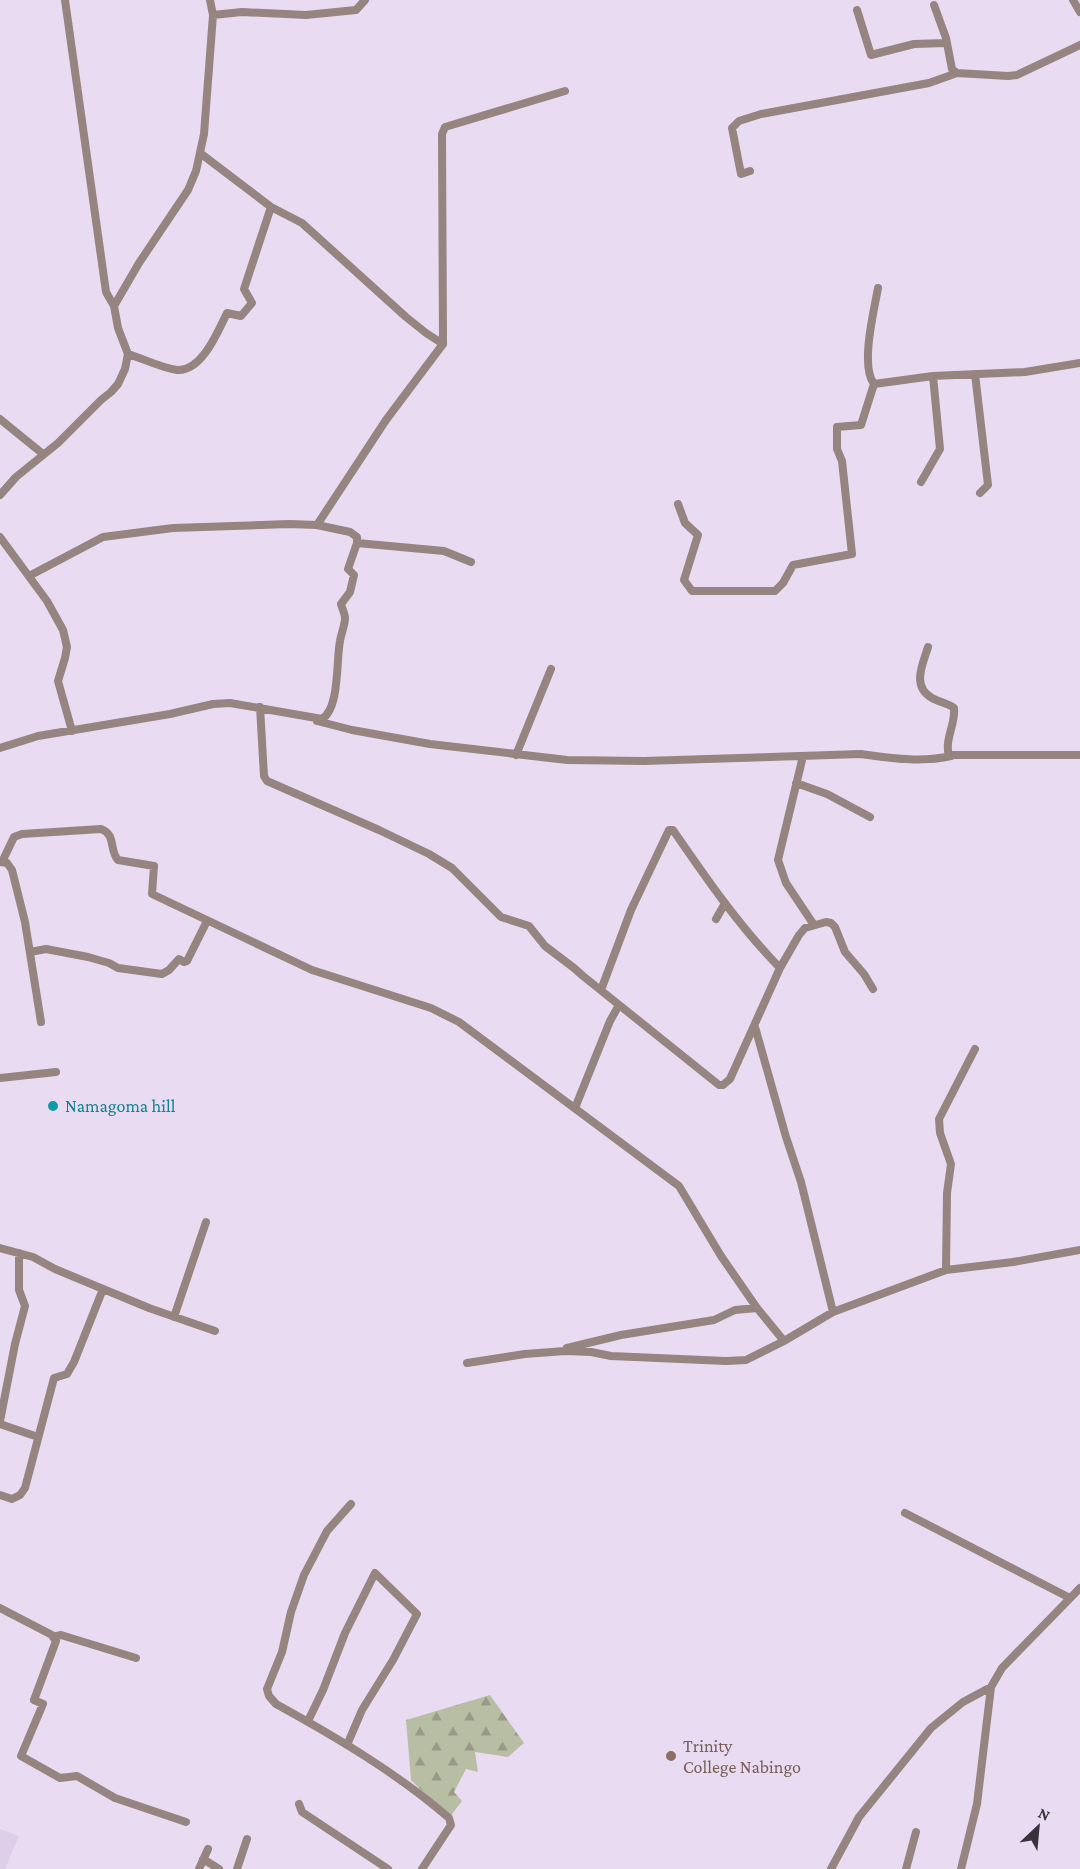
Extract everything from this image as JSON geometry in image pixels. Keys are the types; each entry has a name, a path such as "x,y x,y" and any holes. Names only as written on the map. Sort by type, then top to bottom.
{"street":[{"path":"0,495 16,477 58,443 118,384 128,362 128,354 118,328 114,306 106,292 65,0"},
{"path":"114,306 134,270 188,190 200,153 206,115 213,15 210,0"},
{"path":"213,15 242,12 306,15 356,10 365,0"},
{"path":"1073,0 1080,12"},
{"path":"934,5 952,69 957,73"},
{"path":"857,10 871,55 915,44 946,43"},
{"path":"750,171 741,174 732,128 739,121 784,109 929,83 957,73 1017,75 1080,45"},
{"path":"317,525 386,420 443,344 442,134 445,127 565,91"},
{"path":"200,153 271,207 302,223 406,317 443,344"},
{"path":"128,354 176,370 185,369 202,357 227,313 241,316 252,303 244,289 271,207"},
{"path":"874,384 868,378 869,328 878,288"},
{"path":"874,384 933,376 1025,372 1080,363"},
{"path":"975,374 988,485 980,493"},
{"path":"921,482 940,449 933,376"},
{"path":"678,504 685,523 698,535 684,580 692,591 775,591 783,583 793,565 852,554 842,460 837,449 837,428 861,425 874,384"},
{"path":"0,419 43,454"},
{"path":"0,748 38,736 213,704 230,703 260,707 322,719 331,708 338,670 339,643 345,617 341,604 350,592 354,575 348,569 357,537 351,532 317,525 173,528 119,534 103,537 29,576"},
{"path":"0,537 47,601 63,630 67,647 66,658 58,681 72,731"},
{"path":"357,543 444,551 471,562"},
{"path":"928,647 919,680 927,694 954,708 947,748 947,753 951,756"},
{"path":"516,755 551,669"},
{"path":"260,707 264,776 267,781 379,830 452,868 501,917 530,926 550,951 719,1085 723,1085 730,1079 780,968 805,928 826,922 836,927 845,952 864,974 873,989"},
{"path":"288,713 352,730 430,744 567,760 644,761 861,754 895,759 934,760 951,756 1080,754"},
{"path":"803,756 778,860 786,883 814,925"},
{"path":"796,783 827,794 870,817"},
{"path":"41,1022 30,952 12,870 7,863 1,862 14,837 22,834 101,829 111,836 118,860 154,866 152,894 312,970 431,1008 459,1022 575,1108 679,1186 721,1256 757,1308 784,1341"},
{"path":"601,990 631,910 669,830 673,830 724,905 780,968"},
{"path":"716,919 724,905"},
{"path":"30,952 46,949 88,957 118,968 162,974 179,959 187,961 207,921"},
{"path":"575,1108 610,1021 619,1005"},
{"path":"755,1027 801,1182 833,1312"},
{"path":"946,1270 947,1193 951,1164 940,1133 939,1119 975,1049"},
{"path":"0,1078 56,1072"},
{"path":"174,1317 206,1222"},
{"path":"0,1248 33,1257 103,1289 174,1317 215,1330"},
{"path":"467,1363 549,1352 591,1352 611,1356 726,1361 746,1360 833,1312 946,1270 1013,1262 1080,1250"},
{"path":"19,1253 19,1290 25,1306 15,1344 0,1423 38,1437"},
{"path":"0,1495 12,1499 20,1495 25,1488 54,1378 67,1374 74,1362 103,1289"},
{"path":"549,1352 621,1335 714,1320 735,1310 757,1308"},
{"path":"351,1504 327,1531 304,1575 291,1611 282,1652 267,1689 269,1696 276,1704 308,1721 400,1779 449,1818 451,1825 422,1869"},
{"path":"905,1513 1070,1598"},
{"path":"308,1721 323,1690 345,1633 375,1573 417,1614 393,1660 362,1710 347,1745"},
{"path":"961,1869 977,1804 991,1687 1002,1668 1080,1588"},
{"path":"0,1608 53,1637 56,1641 34,1700 43,1704 21,1756 60,1778 77,1776 115,1798 186,1822"},
{"path":"53,1637 61,1635 136,1658"},
{"path":"831,1869 859,1817 931,1728 963,1702 991,1687"},
{"path":"299,1804 302,1812 388,1869"},
{"path":"906,1869 916,1832"},
{"path":"237,1869 247,1839"},
{"path":"199,1869 208,1849"},
{"path":"203,1859 219,1869"}],"shaded area":[{"path":"0,1829 19,1836 5,1869 0,1869"}],"green space":[{"path":"490,1695 524,1743 508,1757 475,1752 478,1772 466,1769 454,1792 462,1801 449,1818 411,1780 406,1720"}],"place":[{"name":"Namagoma hill","path":"53,1106"},
{"name":"Trinity College Nabingo","path":"671,1756"}]}
